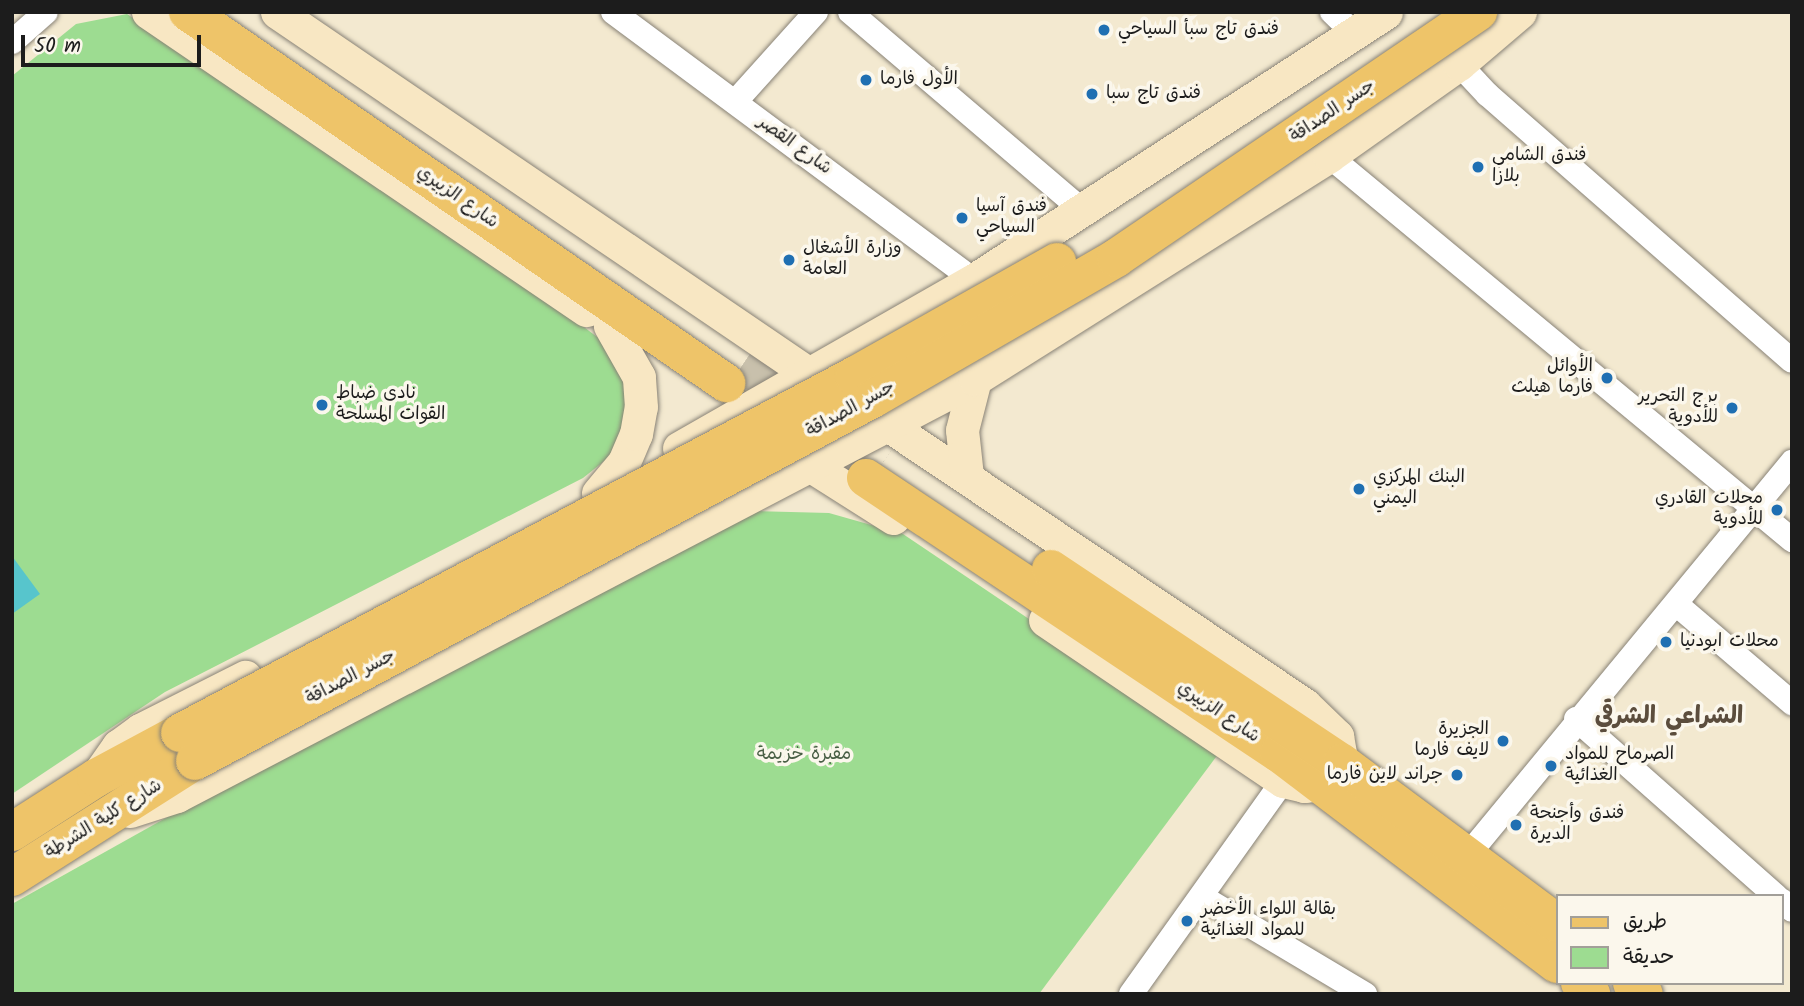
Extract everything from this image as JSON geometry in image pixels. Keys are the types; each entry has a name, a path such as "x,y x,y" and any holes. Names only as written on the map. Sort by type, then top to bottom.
{"main road":[{"path":"148,12 610,326 880,454 967,476 1305,705 1337,736 1331,773 1304,786 1283,781 812,467 735,387"},
{"name":"شارع الزبيري","path":"188,12 735,387"},
{"name":"شارع الزبيري","path":"233,12 735,387"},
{"path":"277,12 808,374 880,454"},
{"path":"96,778 118,746 140,730 598,493 735,387 808,374 974,280 1083,211 1343,23 1386,12"},
{"name":"جسر الصداقة","path":"188,747 1100,238 1440,12"},
{"name":"جسر الصداقة","path":"188,747 874,398 1116,258 1478,12"},
{"path":"115,814 177,796 812,467 880,454 975,379 1329,156 1459,64 1520,12"},
{"path":"598,493 624,462 641,407 639,377 610,326"},
{"path":"808,374 812,467"},
{"path":"967,476 962,430 975,379"},
{"name":"شارع الزبيري","path":"880,454 1331,773 1467,856 1556,922"},
{"name":"شارع كلية الشرطة","path":"12,832 96,778 188,747"},
{"name":"شارع كلية الشرطة","path":"12,877 115,814 188,747"},
{"name":"شارع الزبيري","path":"1331,773 1556,963"}],"street":[{"path":"12,42 46,12"},
{"name":"شارع القصر","path":"613,12 974,280"},
{"path":"735,102 816,12"},
{"path":"850,12 1083,211"},
{"path":"1459,64 1487,94 1792,361"},
{"path":"1329,156 1792,540"},
{"path":"1467,856 1576,719 1676,604 1792,463"},
{"path":"1676,604 1792,703"},
{"path":"1576,719 1774,894"},
{"path":"1131,994 1283,781"},
{"path":"1202,897 1365,994"}],"green space":[{"name":"نادي ضباط القوات المسلحة","path":"127,14 556,306 621,355 634,388 618,450 583,478 165,692 12,794 12,76 76,24"},
{"name":"مقبرة خزيمة","path":"755,511 829,513 903,534 1222,749 1039,994 12,994 12,904 409,682"}],"water":[{"path":"12,556 40,594 12,614"}],"tunnel":[{"path":"743,364 885,460"}],"place":[{"name":"فندق تاج سبأ السياحي","path":"1104,30"},
{"name":"الأول فارما","path":"866,80"},
{"name":"فندق تاج سبا","path":"1092,94"},
{"name":"فندق الشامي بلازا","path":"1478,167"},
{"name":"فندق آسيا السياحي","path":"962,218"},
{"name":"وزارة الأشغال العامة","path":"789,260"},
{"name":"الأوائل فارما هيلث","path":"1607,378"},
{"name":"نادي ضباط القوات المسلحة","path":"322,405"},
{"name":"برج التحرير للأدوية","path":"1732,408"},
{"name":"البنك المركزي اليمني","path":"1359,489"},
{"name":"محلات القادري للأدوية","path":"1777,510"},
{"name":"محلات ابودنيا","path":"1666,642"},
{"name":"الجزيرة لايف فارما","path":"1503,741"},
{"name":"الصرماح للمواد الغذائية","path":"1551,766"},
{"name":"جراند لاين فارما","path":"1457,775"},
{"name":"فندق وأجنحة الديرة","path":"1516,825"},
{"name":"بقالة اللواء الأخضر للمواد الغذائية","path":"1187,921"}],"district":[{"name":"الشراعي الشرقي","path":"1669,717"}]}
